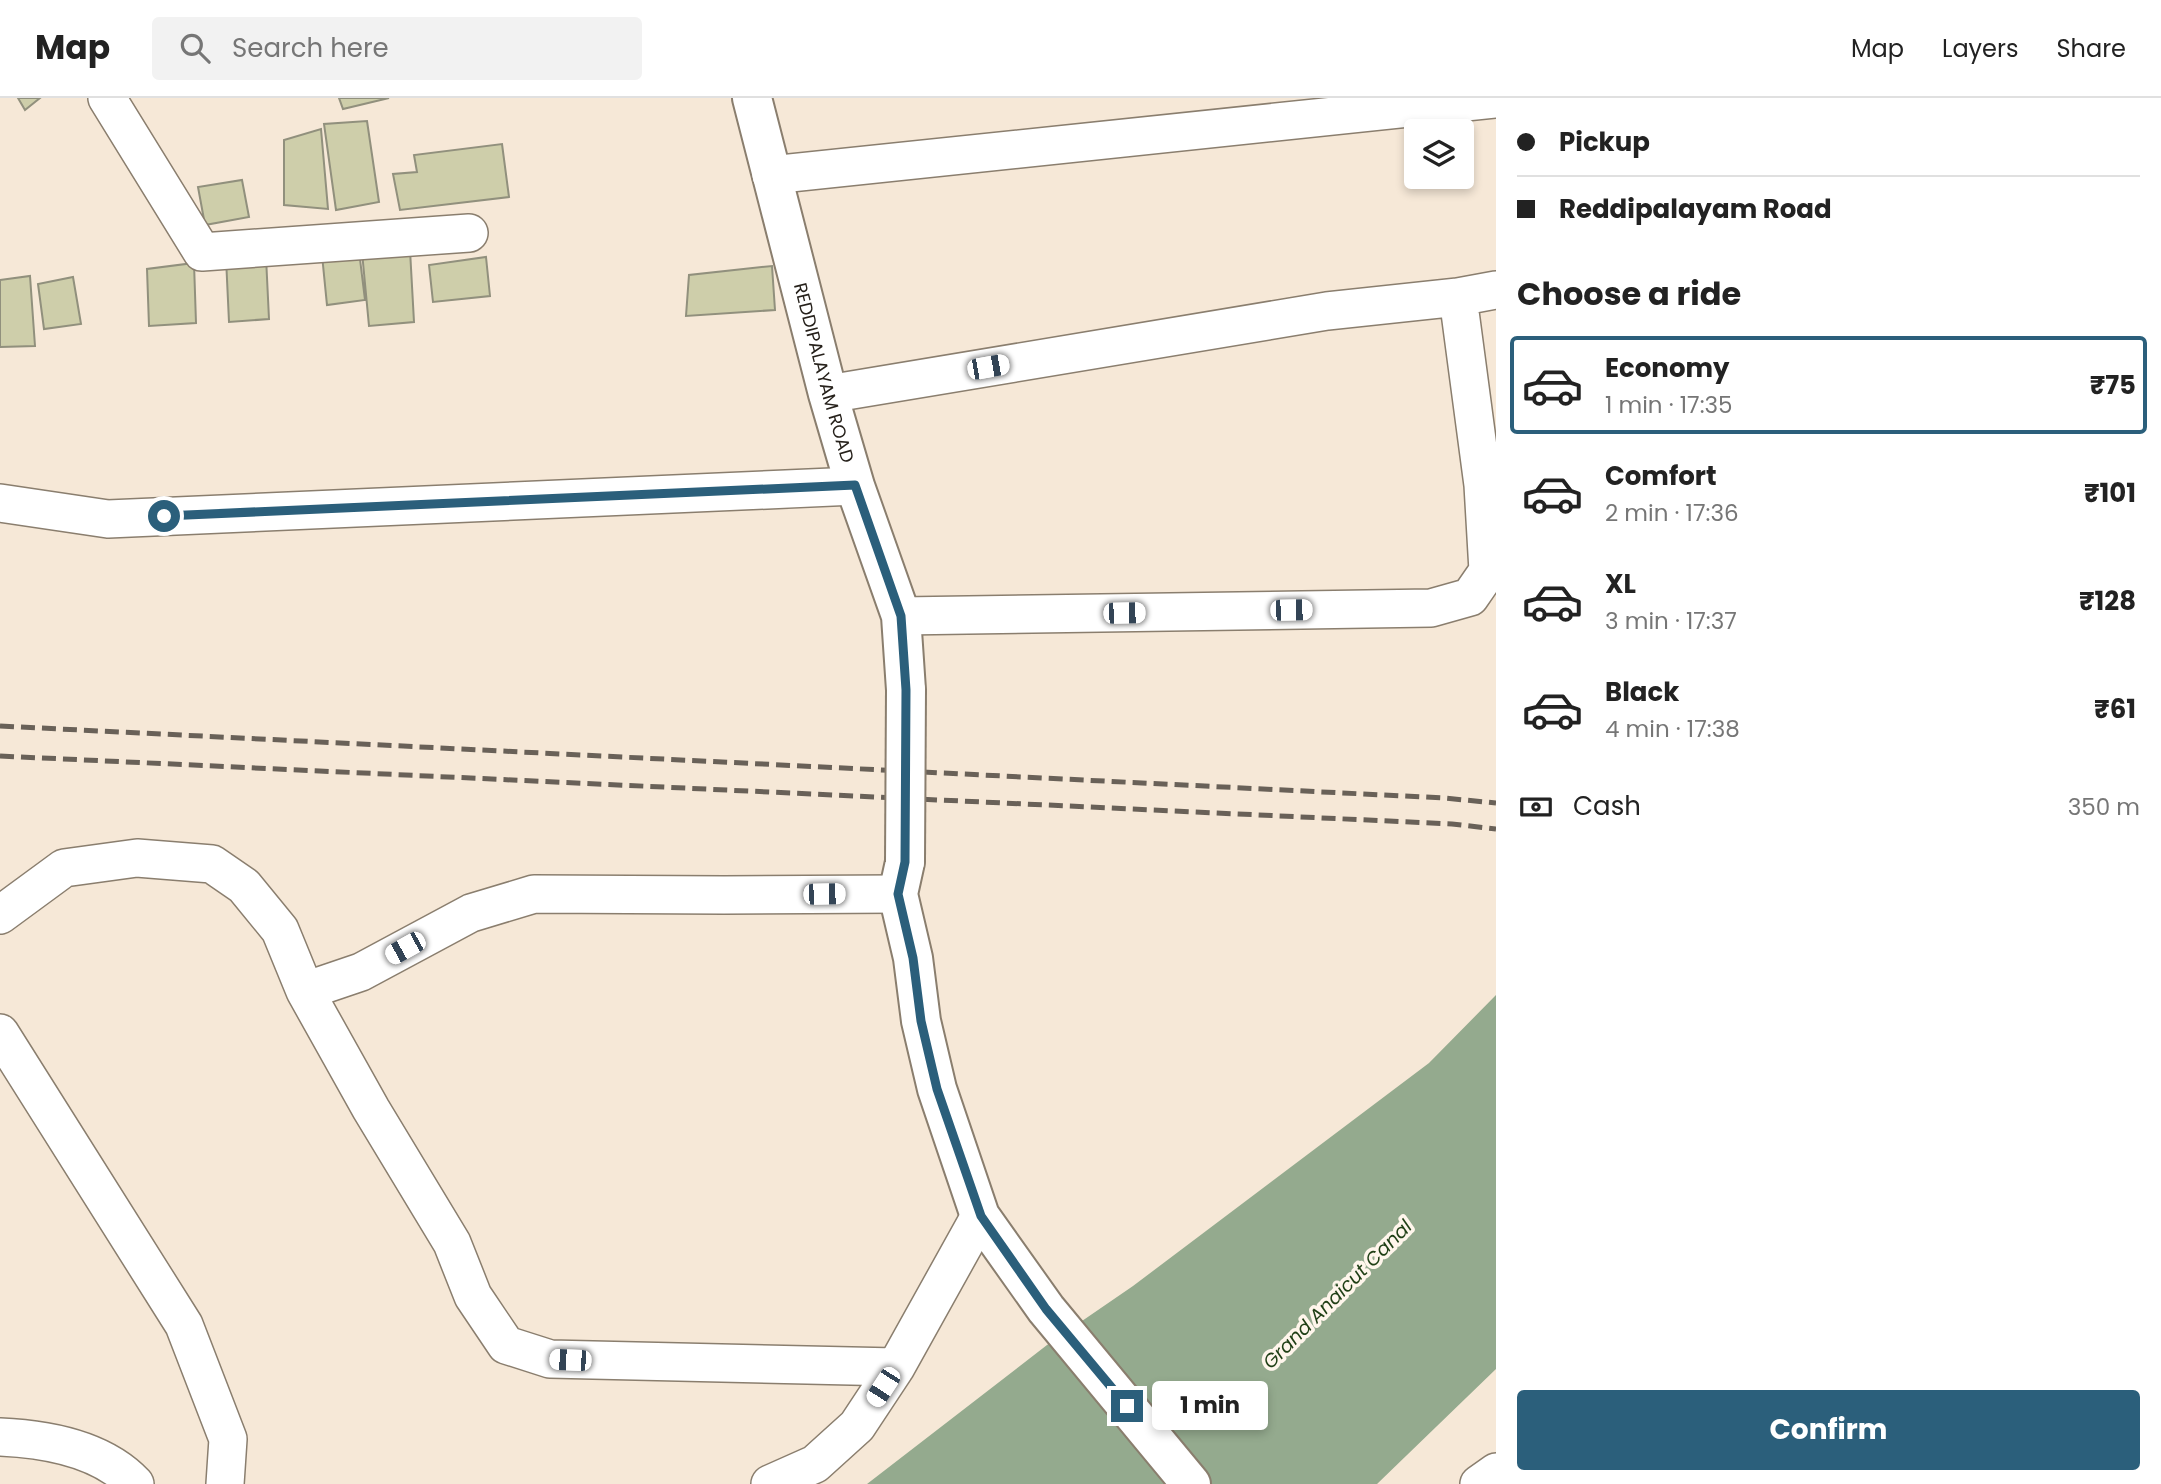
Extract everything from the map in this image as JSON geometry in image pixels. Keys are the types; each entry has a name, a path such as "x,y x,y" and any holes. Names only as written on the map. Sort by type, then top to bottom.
{"street":[{"path":"107,98 202,252 469,233"},
{"name":"REDDIPALAYAM ROAD","path":"752,98 828,394 855,485 901,616 906,690 902,878 921,1021 937,1089 981,1216 1046,1309 1191,1484"},
{"path":"771,175 1496,99"},
{"path":"828,394 1327,311 1458,297 1496,290"},
{"path":"901,616 1431,608 1470,597 1488,571 1483,485 1458,297"},
{"path":"0,503 108,519 855,485"},
{"path":"0,915 64,868 137,858 212,864 244,886 280,930 305,991 371,1109 452,1243 474,1296 506,1345 550,1359 896,1367"},
{"path":"305,991 361,972 471,912 534,894 724,895 902,878"},
{"path":"0,1033 184,1325 228,1439 225,1484"},
{"path":"770,1484 815,1464 857,1426 896,1367 981,1216"},
{"path":"0,1437 35,1439 88,1454 126,1475 135,1484"},
{"path":"1479,1484 1496,1472"}],"water":[{"name":"Grand Anaicut Canal","path":"1496,995 1496,1369 1377,1484 867,1484 1047,1345 1133,1286 1429,1063"}],"building":[{"path":"18,98 40,98 25,110"},
{"path":"339,98 389,98 343,109"},
{"path":"367,121 379,202 336,210 324,124"},
{"path":"321,129 328,209 284,205 284,140"},
{"path":"502,144 509,197 400,210 393,174 417,172 414,155"},
{"path":"242,180 249,217 205,225 198,187"},
{"path":"410,250 414,322 369,326 362,252"},
{"path":"359,251 365,300 327,305 322,255"},
{"path":"266,257 269,319 229,322 226,258"},
{"path":"486,257 490,296 433,302 429,265"},
{"path":"194,263 196,323 149,326 147,269"},
{"path":"772,266 775,310 686,316 689,275"},
{"path":"30,276 35,346 0,347 0,280"},
{"path":"73,277 81,324 44,329 38,284"}],"railway":[{"path":"0,726 1444,798 1496,803"},
{"path":"0,756 1452,824 1496,829"}],"route":[{"path":"164,516 855,485 901,616 906,690 905,862 898,894 913,958 921,1021 937,1089 981,1216 1046,1309 1127,1406"}]}
